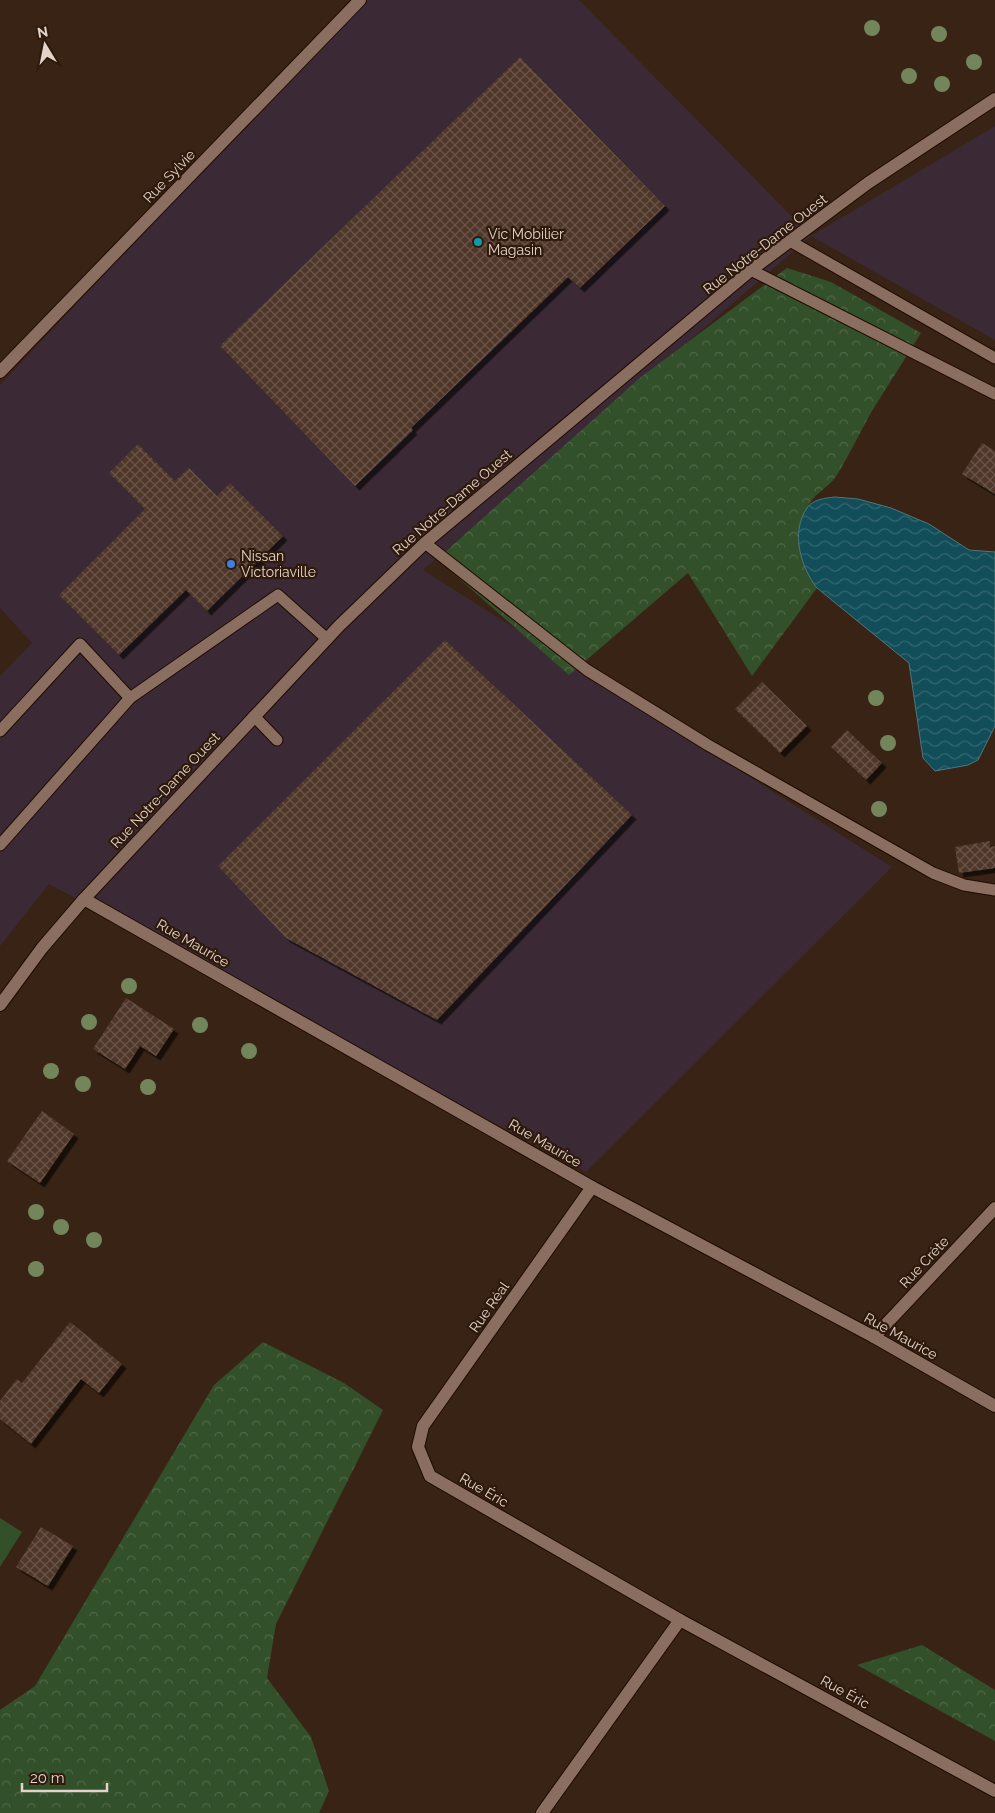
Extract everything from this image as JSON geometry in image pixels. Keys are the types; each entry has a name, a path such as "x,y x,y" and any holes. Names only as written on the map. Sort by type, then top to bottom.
{"street":[{"name":"Rue Sylvie","path":"0,372 360,0"},
{"name":"Rue Notre-Dame Ouest","path":"0,1005 42,948 84,899 327,639 425,543 751,270 868,183 995,100"},
{"name":"Rue Maurice","path":"84,899 592,1187 874,1337 995,1406"},
{"name":"Rue Réal","path":"418,1447 423,1426 592,1187"},
{"name":"Rue Crète","path":"874,1337 995,1208"},
{"name":"Rue Éric","path":"418,1447 430,1476 680,1620 995,1791"},
{"path":"542,1813 680,1620"}],"lane":[{"path":"790,241 995,358"},
{"path":"751,270 995,394"},
{"path":"425,543 587,670 708,745 933,873 964,885 995,890"},
{"path":"0,845 130,698 278,595 327,639"},
{"path":"0,731 80,644 130,698"},
{"path":"254,716 276,740"}],"shaded area":[{"path":"363,0 579,0 811,236 423,570 892,867 586,1172 49,884 0,946 0,676 32,643 0,608 0,385"},
{"path":"995,126 995,340 811,236"}],"green space":[{"path":"787,268 831,282 921,333 872,411 834,480 809,504 802,530 801,550 806,569 817,588 752,676 688,573 569,675 437,559 641,377"},
{"path":"263,1342 344,1383 383,1410 276,1624 267,1678 311,1737 329,1791 319,1813 0,1813 0,1710 35,1686 214,1385"},
{"path":"0,1518 22,1532 0,1567"},
{"path":"922,1645 995,1690 995,1741 857,1665"}],"water":[{"path":"835,497 858,499 891,508 929,524 969,550 995,552 995,726 978,760 968,765 935,771 923,758 909,663 817,588 811,580 802,560 798,539 799,528 802,518 810,505 820,499"}],"building":[{"name":"Vic Mobilier Magasin","path":"520,57 665,206 580,288 568,277 411,428 413,430 355,486 220,346"},
{"path":"982,443 995,451 995,494 962,474"},
{"path":"138,444 175,481 189,468 217,496 230,483 283,536 207,611 186,590 119,655 59,595 145,509 109,473"},
{"path":"445,640 632,815 437,1020 286,938 218,866"},
{"path":"762,682 807,726 780,753 735,709"},
{"path":"847,730 882,763 866,780 831,747"},
{"path":"990,841 990,847 995,846 995,868 959,873 955,847"},
{"path":"126,998 174,1029 156,1056 140,1046 125,1069 93,1049"},
{"path":"42,1111 74,1134 40,1183 7,1161"},
{"path":"70,1322 122,1364 99,1393 81,1379 31,1444 0,1419 0,1401 17,1379 22,1383"},
{"path":"41,1527 73,1546 48,1586 16,1567"}],"place":[{"name":"Vic Mobilier Magasin","path":"478,242"},
{"name":"Nissan Victoriaville","path":"231,564"}]}
